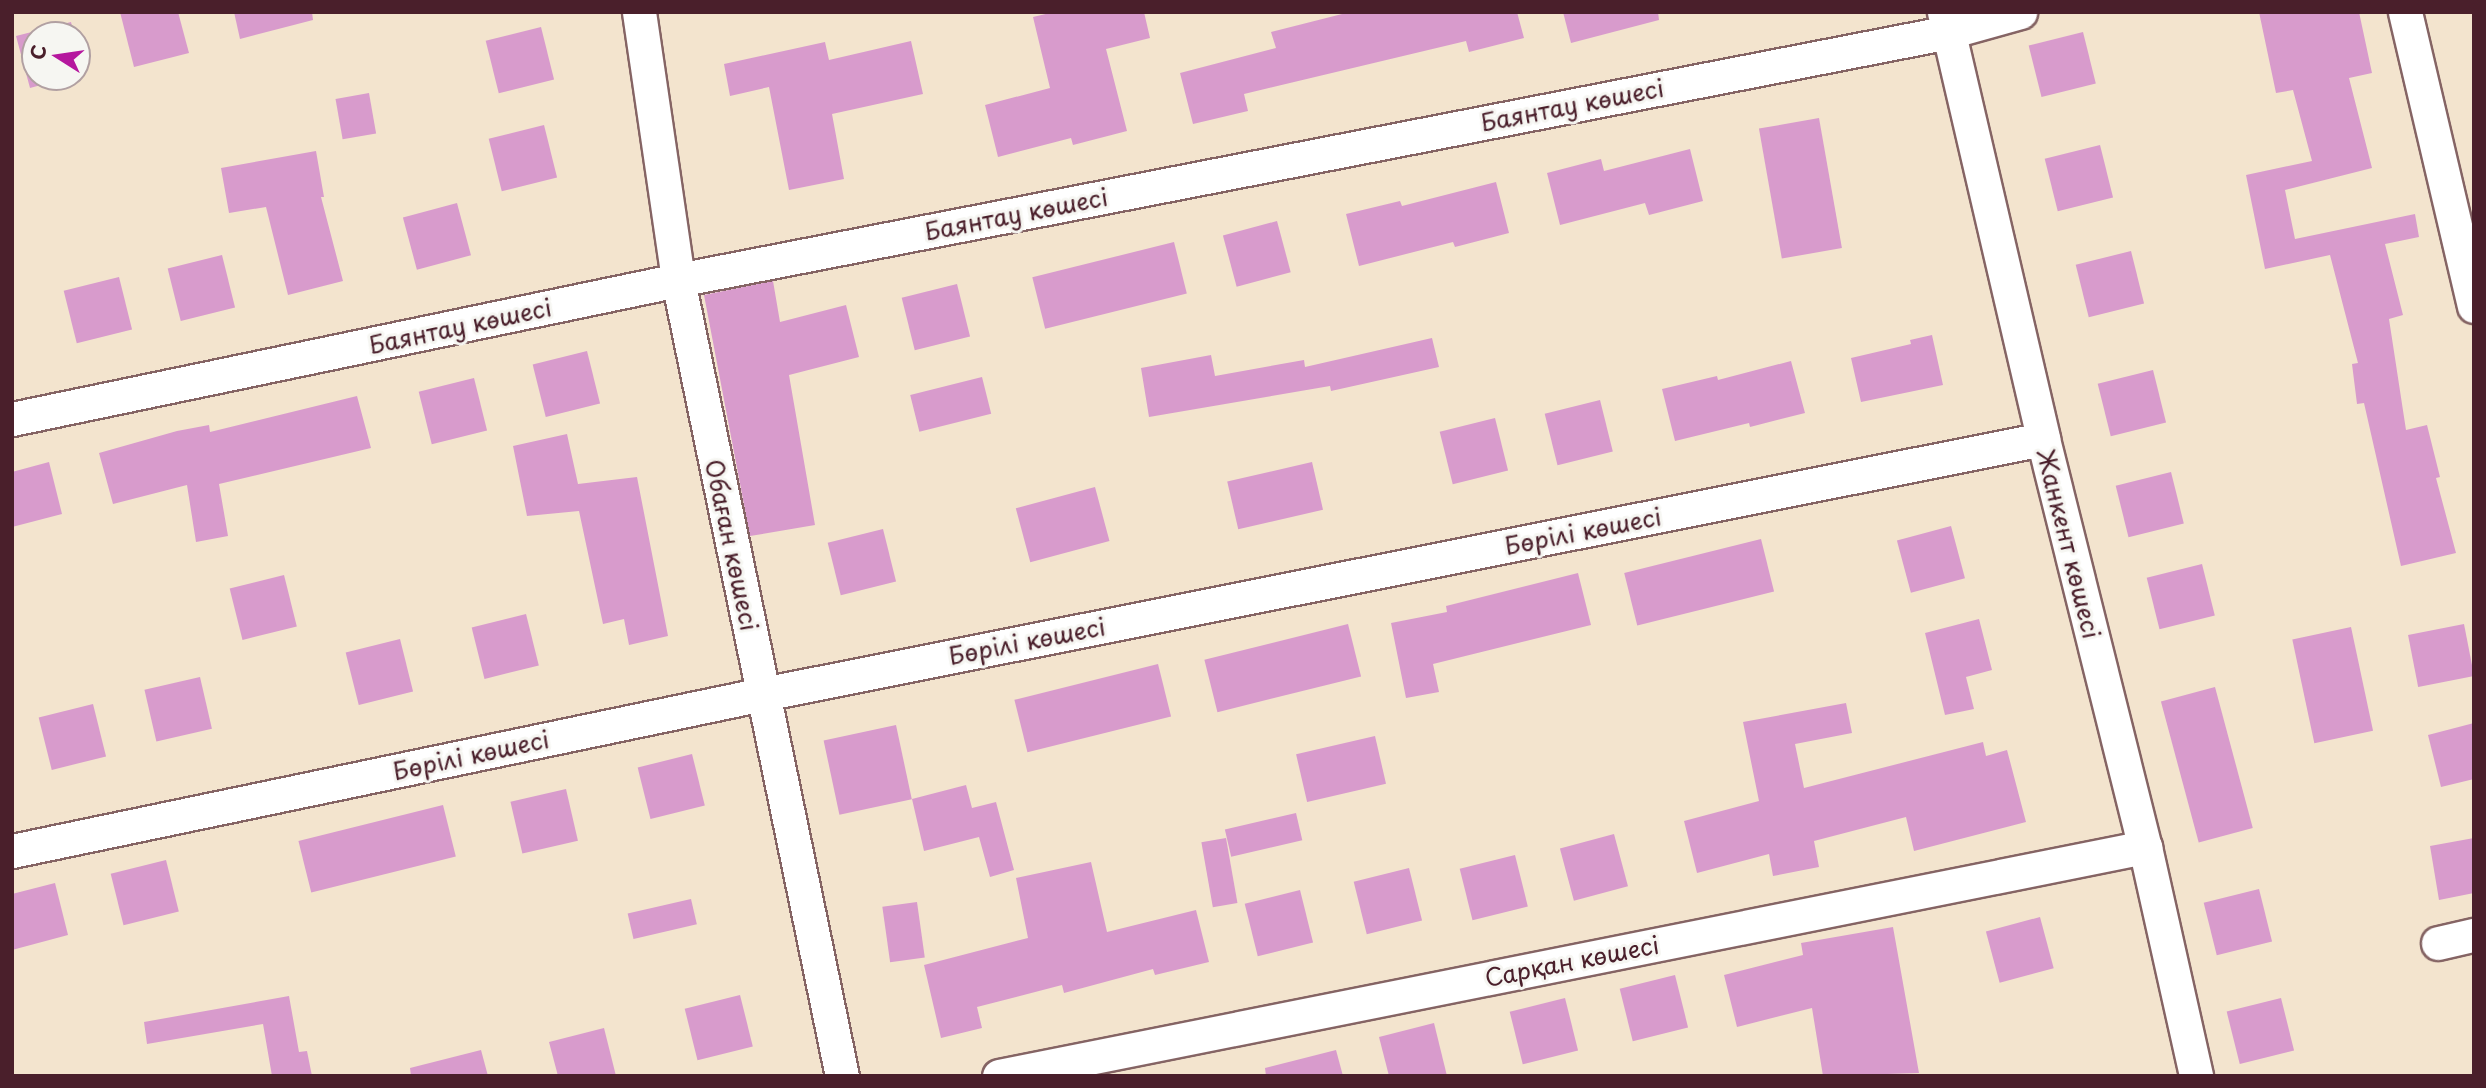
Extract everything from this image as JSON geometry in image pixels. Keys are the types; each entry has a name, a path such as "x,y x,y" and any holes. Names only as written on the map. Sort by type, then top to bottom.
{"street":[{"name":"Обаған көшесі","path":"639,12 678,280 842,1076"},
{"name":"Баянтау көшесі","path":"12,419 678,280 1947,22 2020,12"},
{"path":"2405,12 2474,306"},
{"name":"Жанкент көшесі","path":"1947,22 2043,439 2145,847 2196,1076"},
{"name":"Бөрілі көшесі","path":"12,851 763,694 2043,439"},
{"name":"Сарқан көшесі","path":"999,1076 2145,847"},
{"path":"2438,943 2474,935"}],"building":[{"path":"120,12 178,12 189,53 134,67"},
{"path":"234,12 312,12 313,20 240,39"},
{"path":"1054,12 1144,12 1150,38 1106,49 1127,131 1073,145 1071,138 998,157 985,105 1050,88 1033,17"},
{"path":"1350,12 1517,12 1524,38 1469,52 1466,41 1244,94 1248,111 1193,124 1180,73 1276,48 1271,32"},
{"path":"1563,12 1658,12 1659,20 1571,43"},
{"path":"2259,12 2359,12 2372,73 2349,78 2372,168 2285,190 2295,239 2415,214 2419,237 2385,244 2403,315 2389,319 2406,430 2427,425 2440,477 2436,478 2456,553 2401,566 2364,403 2357,404 2352,364 2358,363 2330,255 2265,269 2246,175 2312,161 2293,90 2276,93"},
{"path":"541,27 554,79 499,93 486,41"},
{"path":"2083,32 2096,83 2041,97 2029,46"},
{"path":"21,35 21,55 16,36"},
{"path":"911,41 923,94 832,114 844,179 789,190 769,87 730,96 724,64 825,42 829,60"},
{"path":"369,93 376,133 343,139 336,99"},
{"path":"1819,118 1842,248 1782,259 1759,129"},
{"path":"544,125 557,177 502,191 489,139"},
{"path":"2100,145 2113,197 2058,211 2045,159"},
{"path":"1690,149 1703,201 1649,215 1645,203 1560,225 1547,173 1601,159 1604,171"},
{"path":"316,151 324,197 321,197 343,281 288,295 266,207 229,213 221,168"},
{"path":"1496,182 1509,233 1455,247 1453,242 1359,266 1346,214 1400,201 1402,206"},
{"path":"457,203 471,255 417,270 403,217"},
{"path":"1277,221 1291,272 1237,287 1223,235"},
{"path":"1174,242 1187,293 1045,329 1032,277"},
{"path":"2131,251 2144,303 2089,317 2076,265"},
{"path":"222,255 235,307 181,321 168,269"},
{"path":"119,277 132,329 77,343 64,291"},
{"path":"773,281 780,322 846,305 859,357 789,375 815,525 750,536 704,295"},
{"path":"957,284 970,336 915,350 902,298"},
{"path":"1932,335 1943,385 1861,402 1851,358 1911,344 1910,340"},
{"path":"1432,338 1439,367 1331,391 1330,386 1149,417 1141,368 1211,355 1215,376 1304,360 1305,367"},
{"path":"587,351 600,403 546,417 533,365"},
{"path":"1791,361 1805,413 1750,427 1749,423 1675,441 1662,389 1717,376 1718,380"},
{"path":"2153,370 2166,422 2111,436 2098,384"},
{"path":"982,377 991,414 919,432 910,395"},
{"path":"474,378 487,430 432,444 419,392"},
{"path":"357,396 371,448 219,484 228,536 196,542 187,485 113,504 99,453 177,431 209,425 210,432"},
{"path":"1600,400 1613,451 1558,465 1545,414"},
{"path":"1495,418 1508,470 1453,484 1440,432"},
{"path":"567,434 578,484 637,477 668,636 629,645 624,619 603,624 579,511 527,516 513,446"},
{"path":"49,462 62,514 12,527 12,472"},
{"path":"1312,462 1323,510 1238,529 1227,482"},
{"path":"2171,472 2184,523 2129,537 2116,486"},
{"path":"1095,487 1109,541 1030,562 1016,508"},
{"path":"1951,526 1965,578 1911,593 1897,540"},
{"path":"883,529 896,581 841,595 828,543"},
{"path":"1761,539 1774,591 1637,626 1624,573"},
{"path":"2202,564 2215,615 2160,629 2147,578"},
{"path":"1578,573 1591,625 1433,664 1439,692 1406,698 1391,623 1447,612 1446,606"},
{"path":"284,575 297,626 242,640 230,589"},
{"path":"526,614 539,665 484,679 472,628"},
{"path":"1979,619 1992,670 1966,677 1974,709 1945,715 1925,633"},
{"path":"1348,624 1361,676 1217,712 1204,660"},
{"path":"2464,624 2474,676 2418,687 2408,635"},
{"path":"2351,627 2373,731 2314,743 2292,639"},
{"path":"400,639 413,691 359,705 346,653"},
{"path":"1158,664 1171,716 1027,752 1014,700"},
{"path":"200,677 212,729 156,741 144,690"},
{"path":"2215,687 2253,828 2199,843 2161,701"},
{"path":"1846,703 1852,733 1795,744 1804,788 1983,742 1986,756 2007,750 2026,822 1914,851 1906,817 1814,841 1819,867 1773,876 1769,854 1697,873 1684,821 1759,801 1743,722"},
{"path":"93,704 106,756 52,770 39,718"},
{"path":"2474,723 2474,779 2441,787 2428,735"},
{"path":"896,725 912,799 839,815 824,740"},
{"path":"1375,736 1386,784 1307,802 1296,754"},
{"path":"692,754 705,805 650,819 638,768"},
{"path":"966,785 972,808 996,802 1014,870 990,877 979,837 924,851 912,799"},
{"path":"566,789 578,841 522,853 510,802"},
{"path":"443,805 456,856 311,892 298,841"},
{"path":"1296,813 1302,840 1231,857 1225,829"},
{"path":"1614,834 1628,886 1574,901 1560,848"},
{"path":"1226,838 1237,903 1213,907 1201,842"},
{"path":"2474,838 2474,893 2439,900 2430,846"},
{"path":"1515,855 1528,906 1473,920 1460,869"},
{"path":"166,860 179,911 124,925 111,874"},
{"path":"1091,862 1107,932 1196,910 1209,962 1155,975 1153,969 1064,993 1062,985 977,1007 982,1028 941,1038 924,965 1028,938 1016,878"},
{"path":"1409,868 1422,920 1367,934 1354,882"},
{"path":"55,883 68,935 12,950 12,894"},
{"path":"2259,889 2272,941 2217,955 2204,903"},
{"path":"1300,890 1313,942 1258,956 1245,904"},
{"path":"691,899 697,924 634,939 628,914"},
{"path":"917,902 925,957 890,962 882,907"},
{"path":"2040,917 2054,968 2000,983 1986,931"},
{"path":"1893,927 1919,1073 1823,1076 1812,1008 1737,1027 1724,975 1803,955 1801,943"},
{"path":"1675,975 1688,1027 1633,1041 1620,989"},
{"path":"740,995 753,1046 698,1060 685,1009"},
{"path":"289,996 299,1052 307,1051 312,1076 272,1076 263,1024 147,1044 144,1022"},
{"path":"1565,998 1578,1050 1523,1064 1510,1012"},
{"path":"2281,998 2294,1050 2240,1064 2227,1012"},
{"path":"1434,1023 1447,1076 1389,1076 1379,1037"},
{"path":"604,1028 616,1076 558,1076 549,1042"},
{"path":"481,1050 488,1076 411,1076 410,1068"},
{"path":"1336,1050 1343,1076 1266,1076 1265,1068"}]}
